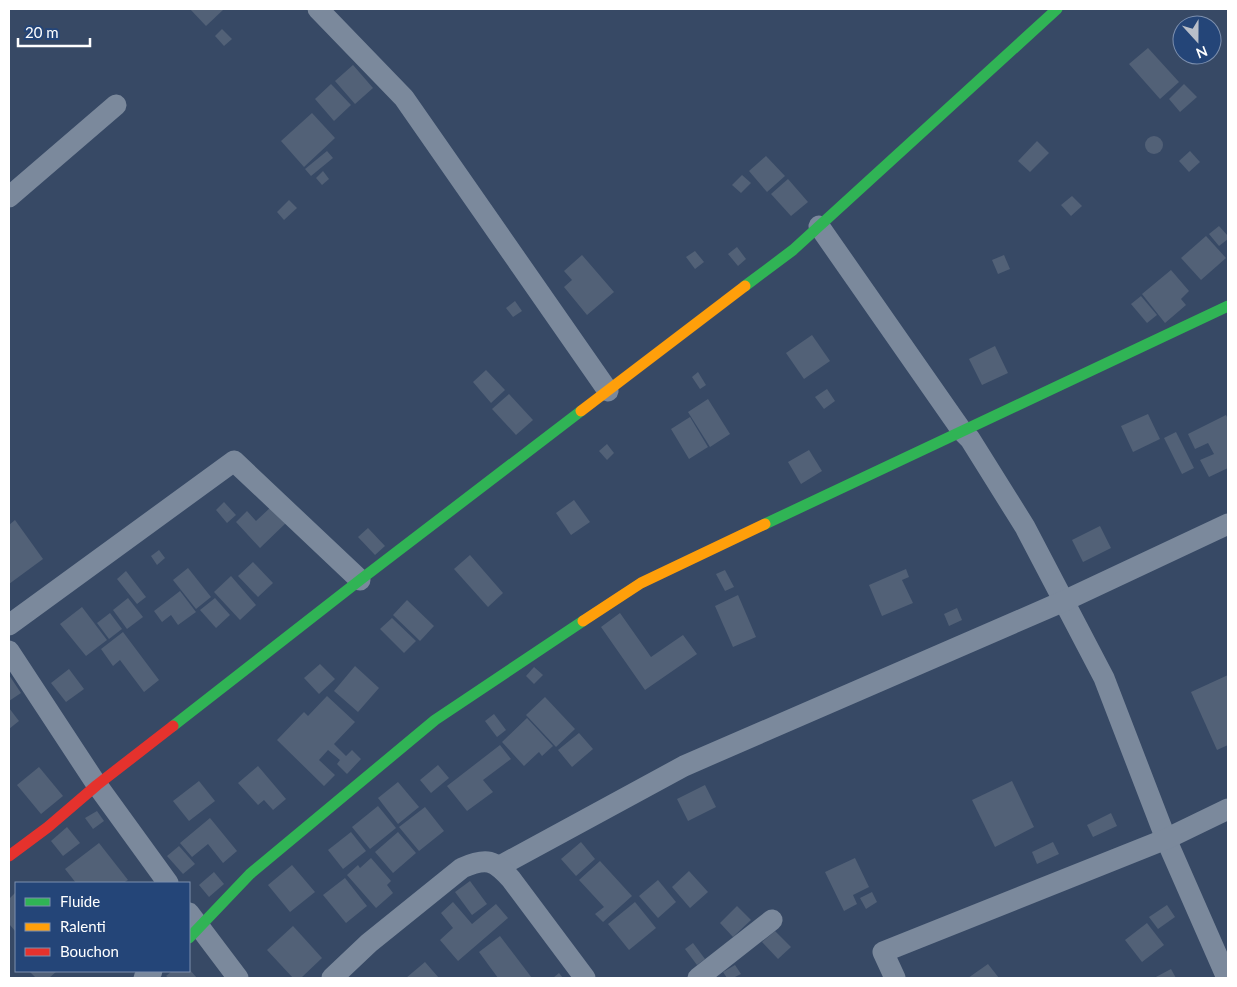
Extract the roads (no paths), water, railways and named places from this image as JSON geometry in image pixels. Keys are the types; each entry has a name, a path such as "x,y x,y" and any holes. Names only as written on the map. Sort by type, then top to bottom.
{"street":[{"path":"318,9 404,98 608,390"},
{"path":"9,856 360,580 793,250 1057,9"},
{"path":"9,197 116,105"},
{"path":"819,226 962,431 970,439 1025,528 1104,678 1166,839 1227,978"},
{"path":"238,978 192,926 250,874 435,720 641,583 1228,306"},
{"path":"9,625 234,461 360,580"},
{"path":"500,866 684,766 1064,601 1228,524"},
{"path":"9,650 97,785 167,882"},
{"path":"895,978 883,952 1166,839 1228,809"},
{"path":"332,978 369,943 462,868 488,860 500,866 585,978"},
{"path":"698,978 772,920"}]}
